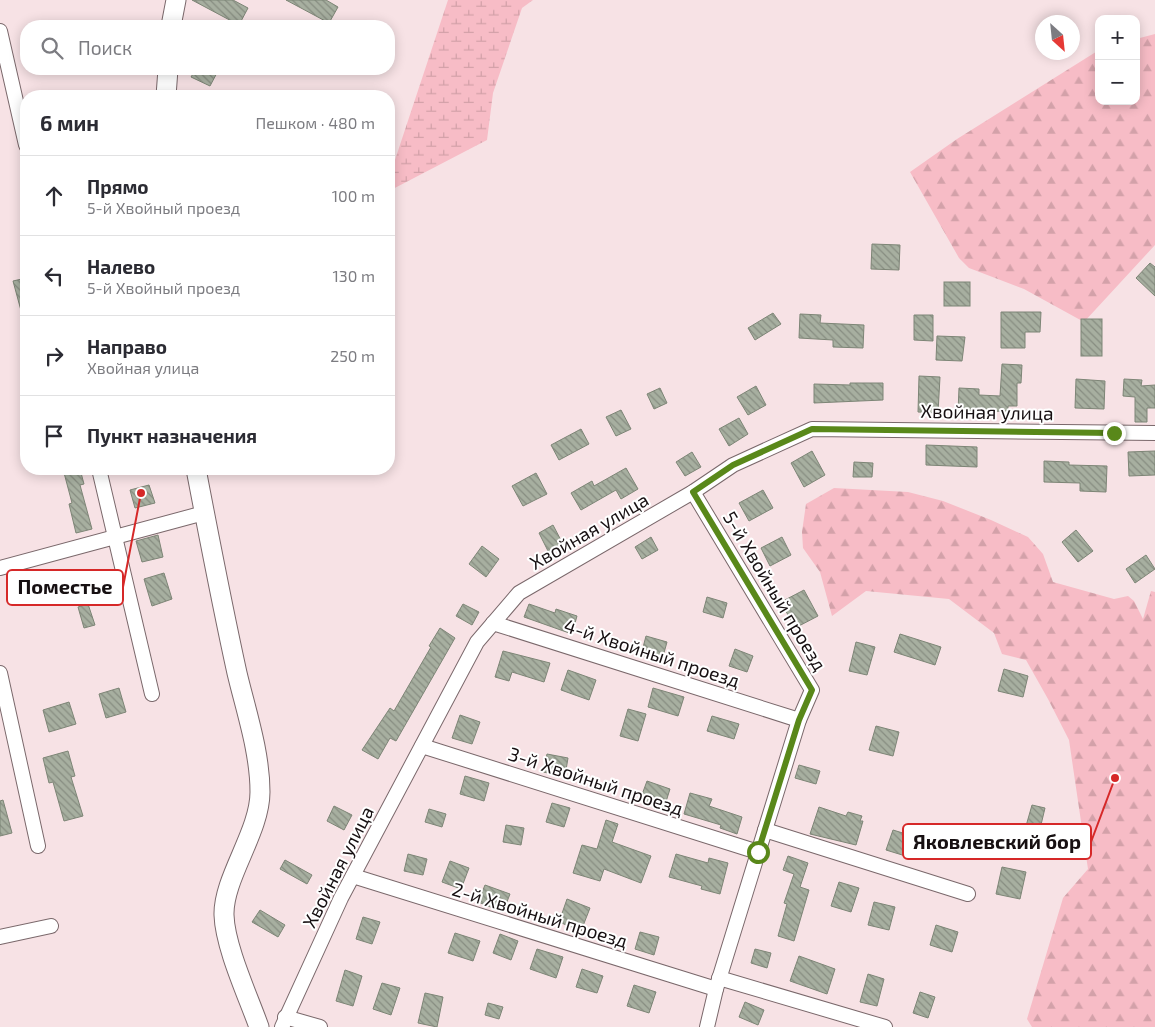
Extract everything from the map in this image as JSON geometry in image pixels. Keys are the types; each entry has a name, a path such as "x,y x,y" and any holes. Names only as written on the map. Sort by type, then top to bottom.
{"street":[{"path":"172,20 176,0"},
{"path":"0,31 20,118"},
{"path":"166,90 168,75"},
{"name":"Хвойная улица","path":"283,1022 353,876 477,642 519,593 693,492 733,465 812,429 1155,433"},
{"path":"100,475 152,694"},
{"path":"197,475 257,765 260,793 255,818 230,889 224,915 230,944 259,1027"},
{"name":"5-й Хвойный проезд","path":"693,492 812,690 799,720 718,984 707,1027"},
{"path":"0,568 204,513"},
{"name":"4-й Хвойный проезд","path":"494,623 799,720"},
{"path":"0,673 38,846"},
{"name":"3-й Хвойный проезд","path":"422,746 758,852"},
{"path":"765,830 968,894"},
{"name":"2-й Хвойный проезд","path":"353,876 718,984 885,1027"},
{"path":"0,937 51,926"},
{"path":"283,1022 320,1027"}],"green space":[{"path":"448,0 533,0 522,8 493,93 487,140 395,188 395,160"},
{"path":"1155,34 1155,245 1084,322 1024,289 969,268 959,258 910,172 957,139 1095,53 1095,105 1140,105 1140,38"},
{"path":"834,488 908,492 943,501 991,520 1028,537 1043,554 1053,582 1114,599 1128,596 1134,601 1143,619 1151,591 1155,592 1155,1027 1032,1027 1027,1019 1063,898 1088,869 1069,740 1026,660 1002,654 994,633 949,599 866,591 832,616 820,572 803,548 802,532 806,504"}],"building":[{"path":"192,0 233,0 248,8 242,20 230,20"},
{"path":"286,0 326,0 338,7 331,20 323,20"},
{"path":"192,75 216,75 210,86 191,77"},
{"path":"872,244 900,245 899,270 871,269"},
{"path":"1150,263 1155,267 1155,296 1136,278"},
{"path":"20,279 20,307 13,281"},
{"path":"944,282 970,282 970,306 944,306"},
{"path":"1001,312 1041,312 1040,332 1025,332 1025,348 1001,348"},
{"path":"773,313 781,324 755,340 748,328"},
{"path":"800,314 821,315 820,323 864,325 863,348 833,347 833,340 799,338"},
{"path":"914,315 933,315 933,341 914,340"},
{"path":"1081,319 1102,319 1102,356 1081,356"},
{"path":"937,336 965,337 962,361 936,360"},
{"path":"1002,364 1022,365 1021,383 1017,383 1017,406 1008,406 1008,411 958,412 959,388 979,389 979,395 1000,396"},
{"path":"919,376 940,377 938,413 918,412"},
{"path":"1076,379 1105,381 1104,409 1075,408"},
{"path":"1124,379 1142,380 1141,386 1155,385 1155,408 1147,408 1147,422 1135,422 1135,397 1123,396"},
{"path":"850,383 883,383 883,400 814,403 814,384 850,385"},
{"path":"756,386 766,405 748,415 737,397"},
{"path":"660,388 667,403 654,409 647,394"},
{"path":"621,410 631,429 616,436 606,417"},
{"path":"739,418 748,434 729,446 719,429"},
{"path":"581,429 589,444 559,460 551,445"},
{"path":"926,445 977,447 977,467 926,465"},
{"path":"812,451 825,475 804,487 791,463"},
{"path":"1155,451 1155,475 1129,476 1128,452"},
{"path":"692,452 701,467 685,476 676,462"},
{"path":"1044,461 1069,462 1069,465 1107,466 1106,492 1080,491 1080,483 1044,482"},
{"path":"854,462 873,463 872,477 853,477"},
{"path":"626,468 638,489 621,499 616,490 581,510 571,493 592,481 594,486"},
{"path":"536,473 547,494 523,506 512,486"},
{"path":"65,475 82,475 84,484 80,485 92,529 76,533 69,504 72,503"},
{"path":"149,485 155,503 135,508 130,490"},
{"path":"763,490 773,508 749,521 739,503"},
{"path":"553,525 564,546 549,553 539,533"},
{"path":"1076,530 1093,551 1078,562 1062,542"},
{"path":"158,535 163,557 142,562 136,541"},
{"path":"651,537 658,550 642,559 635,547"},
{"path":"782,537 791,555 770,566 761,548"},
{"path":"482,546 499,559 486,577 469,564"},
{"path":"1146,555 1155,569 1135,583 1126,569"},
{"path":"164,573 172,599 152,606 144,579"},
{"path":"804,590 818,616 795,628 781,602"},
{"path":"707,597 727,603 723,618 703,612"},
{"path":"88,604 95,625 84,628 78,607"},
{"path":"463,604 479,612 472,625 456,616"},
{"path":"529,604 555,613 556,609 577,616 572,634 524,617"},
{"path":"440,628 455,638 396,741 390,738 378,759 362,750 390,708 394,711"},
{"path":"900,634 941,647 935,665 894,652"},
{"path":"646,636 667,642 662,660 641,655"},
{"path":"856,642 875,647 867,675 849,671"},
{"path":"735,649 753,656 747,672 729,666"},
{"path":"503,651 550,663 544,682 512,672 509,681 495,677"},
{"path":"1004,669 1028,676 1023,697 998,691"},
{"path":"568,670 596,680 589,700 561,690"},
{"path":"119,688 126,712 106,718 99,694"},
{"path":"653,688 684,697 678,716 648,707"},
{"path":"69,702 76,724 49,732 43,710"},
{"path":"628,709 646,714 638,741 620,736"},
{"path":"460,715 480,722 472,744 452,738"},
{"path":"712,716 739,724 734,739 707,731"},
{"path":"876,726 899,732 893,756 869,750"},
{"path":"68,751 75,776 71,777 83,816 64,821 53,782 49,783 43,758"},
{"path":"547,754 568,758 565,776 543,772"},
{"path":"799,765 820,771 816,784 795,778"},
{"path":"465,776 489,783 484,801 460,794"},
{"path":"647,781 670,789 664,808 640,800"},
{"path":"690,793 712,799 709,806 742,817 737,834 720,828 721,825 684,814"},
{"path":"3,800 12,833 0,836 0,801"},
{"path":"552,803 570,808 564,827 546,822"},
{"path":"1032,805 1045,808 1040,829 1026,826"},
{"path":"334,806 352,815 344,830 327,821"},
{"path":"819,807 846,816 848,812 862,816 860,821 863,821 856,845 810,834"},
{"path":"429,809 446,814 442,827 425,822"},
{"path":"606,820 618,824 612,842 651,856 641,883 604,869 600,881 573,873 582,845 597,849"},
{"path":"506,825 524,828 521,845 503,842"},
{"path":"893,830 919,838 912,858 886,850"},
{"path":"408,854 427,859 423,875 404,871"},
{"path":"676,854 708,863 709,858 728,863 720,894 701,889 702,886 669,877"},
{"path":"788,856 808,863 800,887 809,890 794,941 778,936 787,904 784,903 794,874 783,870"},
{"path":"285,860 312,875 307,884 280,869"},
{"path":"450,861 469,868 461,889 442,882"},
{"path":"1002,867 1026,872 1020,899 996,894"},
{"path":"839,882 859,888 851,912 831,906"},
{"path":"485,885 510,894 503,912 478,902"},
{"path":"567,899 590,908 581,931 559,922"},
{"path":"874,902 895,907 889,930 868,925"},
{"path":"260,910 285,925 278,937 252,922"},
{"path":"363,917 380,922 372,944 356,939"},
{"path":"936,925 958,932 952,952 930,945"},
{"path":"640,932 659,937 654,955 635,949"},
{"path":"455,933 480,941 473,961 448,953"},
{"path":"500,934 518,941 511,960 493,953"},
{"path":"537,949 563,957 556,978 530,969"},
{"path":"755,949 771,953 767,968 751,963"},
{"path":"799,956 835,969 827,994 790,981"},
{"path":"582,969 603,976 597,993 576,987"},
{"path":"345,970 362,976 353,1006 336,1001"},
{"path":"868,974 884,979 877,1006 860,1002"},
{"path":"382,983 400,988 391,1015 373,1009"},
{"path":"634,985 656,992 649,1013 627,1006"},
{"path":"920,992 935,997 928,1018 913,1013"},
{"path":"425,993 443,997 437,1027 418,1023"},
{"path":"745,1002 764,1010 758,1025 739,1017"},
{"path":"488,1003 503,1007 499,1019 485,1015"}],"place":[{"name":"Поместье","path":"141,493"},
{"name":"Яковлевский бор","path":"1115,778"}],"route":[{"path":"758,852 799,720 812,690 693,492 733,465 786,439 812,429 1114,433"}]}
